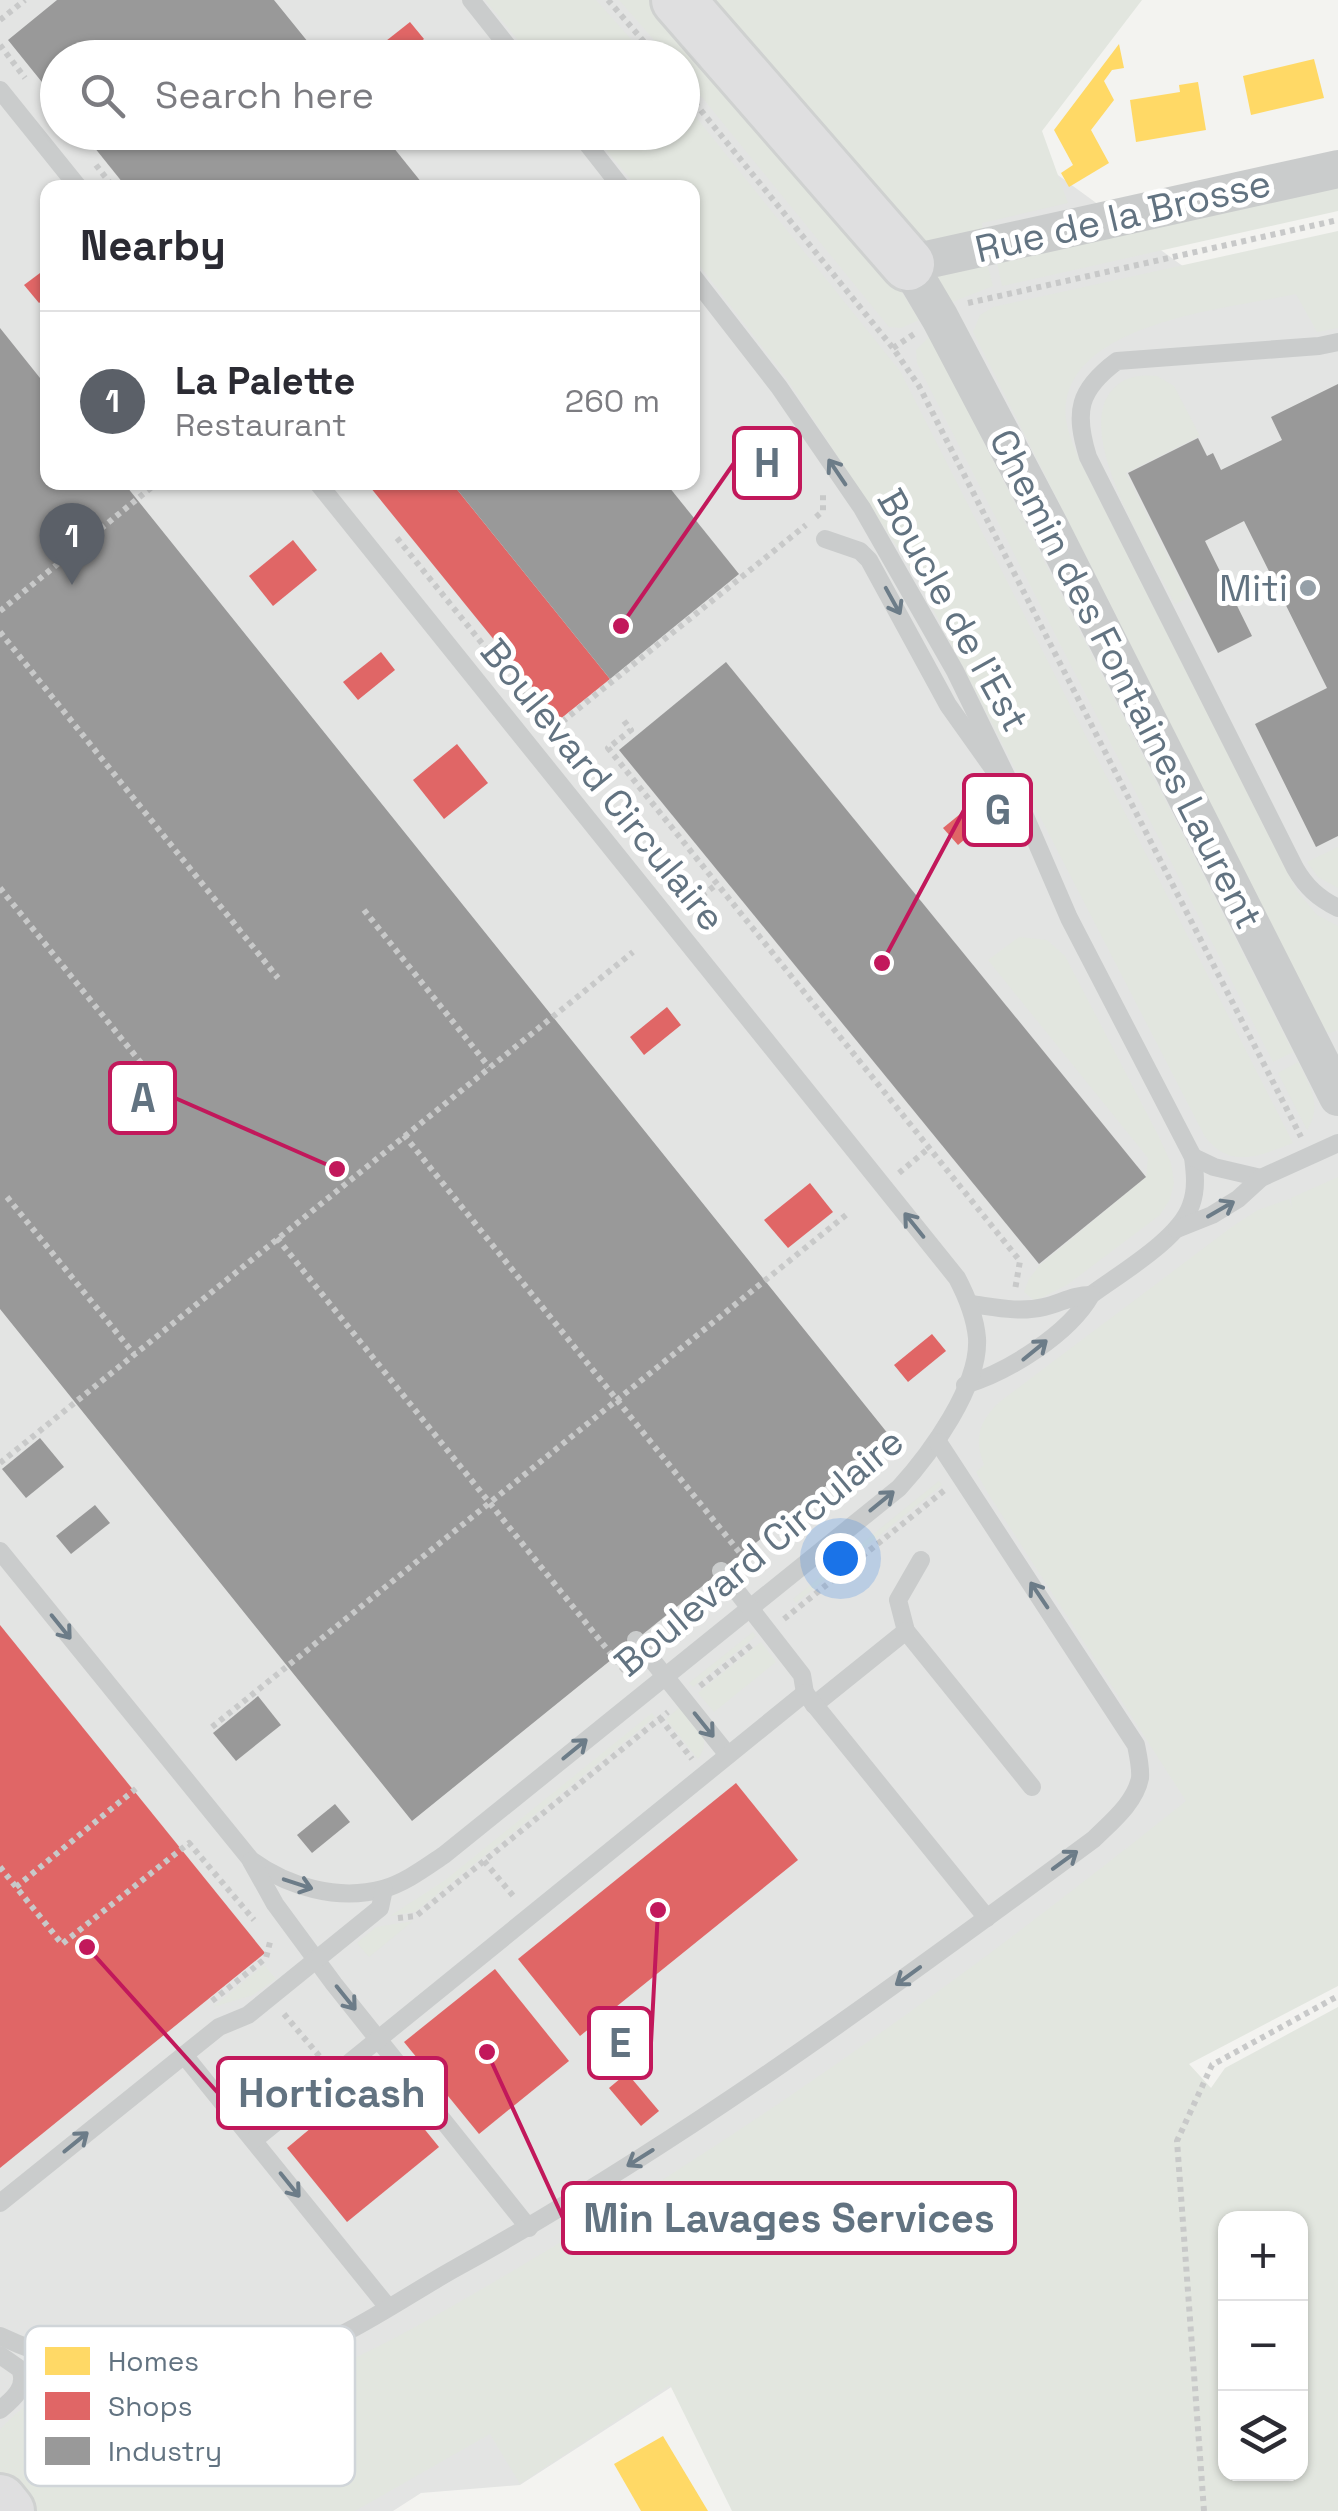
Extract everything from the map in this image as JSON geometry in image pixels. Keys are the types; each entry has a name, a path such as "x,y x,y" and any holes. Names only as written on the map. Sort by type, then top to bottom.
{"street":[{"path":"678,0 908,264"},
{"name":"Rue de la Brosse","path":"908,264 1338,168"},
{"name":"Chemin des Fontaines Laurent","path":"908,264 1050,527 1338,1097"},
{"path":"0,2501 8,2511"}],"lane":[{"path":"471,0 503,40"},
{"path":"0,90 40,139"},
{"path":"49,150 73,180"},
{"path":"592,150 616,180"},
{"name":"Boucle de l'Est","path":"700,285 780,387 862,508 955,672 1020,802 1069,918 1193,1157 1196,1182 1191,1206 1175,1230 1091,1295 1083,1310 1023,1359 1007,1370 965,1386"},
{"path":"1338,342 1117,361 1101,373 1079,410 1088,457 1295,868 1321,900 1338,908"},
{"name":"Boulevard Circulaire","path":"0,1551 251,1860 292,1884 307,1888 352,1892 384,1889 444,1854 898,1488 938,1442 972,1372 977,1339 970,1304 957,1278 323,490"},
{"path":"825,539 846,544 869,560 948,704 1020,802"},
{"path":"1175,1230 1212,1216 1238,1200 1261,1178 1338,1143"},
{"path":"1193,1157 1214,1167 1261,1178"},
{"name":"Boucle de l'Est","path":"970,1304 1028,1310 1075,1295 1091,1295"},
{"path":"354,2326 529,2228 760,2080 987,1918 1094,1838 1119,1814 1140,1778 1136,1744 938,1442"},
{"path":"922,1560 898,1600 906,1631 1032,1787"},
{"path":"721,1571 802,1674 810,1699 987,1918"},
{"path":"254,2140 728,1755 906,1631"},
{"path":"636,1640 728,1755"},
{"path":"251,1860 275,1904 529,2228"},
{"path":"0,2203 219,2027 248,2015 318,1959 380,1908 384,1889"},
{"path":"184,2055 387,2306"},
{"path":"0,2336 25,2348"},
{"path":"0,2355 20,2369 24,2382 0,2410"}],"path":[{"path":"0,20 25,0"},
{"path":"608,0 642,40"},
{"path":"700,109 920,386 1302,1140"},
{"path":"893,348 967,304 1338,220"},
{"path":"390,529 552,730 823,511 821,485"},
{"path":"0,611 148,490"},
{"path":"0,632 278,978"},
{"path":"600,691 608,702"},
{"path":"624,720 631,730 608,748 1020,1261 1014,1300"},
{"path":"686,909 717,884"},
{"path":"0,888 154,1079"},
{"path":"364,910 489,1067"},
{"path":"0,1463 633,952"},
{"path":"404,1136 752,1568"},
{"path":"898,1174 930,1148"},
{"path":"7,1197 134,1354"},
{"path":"212,1727 846,1215"},
{"path":"277,1238 626,1674"},
{"path":"779,1622 946,1488"},
{"path":"696,1690 759,1639"},
{"path":"384,1920 416,1916 676,1705"},
{"path":"654,1710 696,1764"},
{"path":"16,1887 138,1787"},
{"path":"0,1867 62,1944 189,1842 272,1944 266,1958 209,2003"},
{"path":"484,1861 518,1903"},
{"path":"1204,2511 1178,2140 1212,2064 1338,1996"},
{"path":"284,2013 325,2063"}],"shaded area":[{"path":"0,0 818,0 1217,291 1338,266 1338,1974 1182,2056 520,2485 421,2493 393,2511 11,2511 0,2497"},
{"path":"485,0 596,0 632,40 518,40"},
{"path":"619,0 654,0 688,40 654,40"},
{"path":"711,0 1142,0 1042,131 1068,203 982,223 983,233 920,243 755,66 764,54"},
{"path":"700,53 892,276 919,320 901,328 889,327 700,95"},
{"path":"700,122 900,371 1293,1143 1245,1157 1224,1153 1204,1135 916,576 787,379 700,266 700,180 631,180 606,150 700,150"},
{"path":"1338,181 1338,211 1002,286 996,258"},
{"path":"1338,231 1338,328 1317,332 1296,294 1162,322 1098,352 1077,374 1065,410 1080,461 1297,891 1317,915 1338,926 1338,1030 1330,1033 1325,1031 973,332 980,315 993,307"},
{"path":"985,256 993,286 950,303 935,275"},
{"path":"930,336 1293,1052 1273,1062 917,363 916,350"},
{"path":"1157,376 1174,386 1200,436 1126,473 1188,598 1175,604 1121,499 1103,440 1102,415 1114,388 1130,378"},
{"path":"1338,847 1338,888 1318,877 1307,862"},
{"path":"1019,937 1047,940 1065,956 1159,1137 1171,1163 1174,1183 1160,1215 1067,1285 1035,1301 1024,1292 1040,1265 1146,1177 1148,1158 988,960"},
{"path":"1298,1062 1314,1104 1307,1130 1278,1073"},
{"path":"1338,1177 1338,1986 1189,2064 1211,2088 1225,2068 1338,2007 1338,2511 732,2511 670,2385 520,2484 490,2434 355,2511 25,2511 0,2480 0,2430 25,2407 25,2486 355,2486 355,2358 482,2289 728,2137 961,1974 1186,1801 989,1495 976,1472 984,1465 979,1437 988,1414 1002,1400 1233,1226 1258,1210 1289,1199 1292,1208 1291,1198"},
{"path":"939,1481 942,1485 796,1603 793,1599"},
{"path":"753,1632 756,1636 693,1687 689,1683"},
{"path":"761,1642 776,1662 714,1712 698,1693"},
{"path":"680,1707 703,1737 698,1759 666,1719"},
{"path":"652,1713 655,1717 415,1912 390,1916 444,1881"},
{"path":"413,1921 369,1957 357,1943 376,1927"},
{"path":"264,1965 276,1979 253,1995 213,2007"}],"building: Homes":[{"path":"1119,44 1124,68 1112,70 1104,81 1114,100 1091,130 1109,163 1069,187 1061,173 1073,165 1054,130"},
{"path":"1314,59 1324,98 1251,115 1243,76"},
{"path":"1198,82 1206,130 1136,142 1130,100 1180,92 1179,85"},
{"path":"663,2436 708,2511 641,2511 614,2464"}],"building: Shops":[{"path":"410,22 424,39 423,40 387,40"},
{"path":"40,273 40,302 39,303 24,285"},
{"path":"372,490 457,490 610,679 559,720"},
{"path":"293,540 317,570 273,606 249,576"},
{"path":"381,652 395,670 358,700 343,682"},
{"path":"457,744 488,783 444,819 413,780"},
{"path":"981,797 995,814 958,845 943,828"},
{"path":"667,1007 681,1025 644,1055 630,1037"},
{"path":"810,1183 833,1212 788,1248 764,1220"},
{"path":"932,1334 946,1351 908,1382 894,1365"},
{"path":"0,1625 265,1953 0,2168"},
{"path":"736,1783 798,1860 580,2036 518,1959"},
{"path":"495,1969 569,2061 479,2134 404,2042"},
{"path":"378,2072 439,2147 347,2222 287,2148"},
{"path":"627,2073 659,2111 641,2126 609,2088"}],"building: Industry":[{"path":"57,0 274,0 306,40 40,40 40,80 8,40"},
{"path":"96,150 395,150 420,180 121,180"},
{"path":"0,328 40,378 40,490 129,490 889,1435 412,1821 0,1309"},
{"name":"Miti","path":"1338,384 1338,836 1316,847 1255,724 1327,688 1244,521 1205,541 1252,636 1218,653 1128,473 1198,438 1207,456 1213,453 1221,470 1282,440 1271,417"},
{"path":"457,490 671,490 739,574 610,679"},
{"path":"726,662 1146,1177 1039,1264 619,750"},
{"path":"40,1438 64,1467 26,1498 2,1469"},
{"path":"95,1505 110,1523 71,1554 56,1536"},
{"path":"258,1696 281,1725 236,1761 213,1733"},
{"path":"335,1804 350,1822 312,1853 297,1835"}],"place":[{"name":"La Palette","path":"72,585"},
{"name":"Miti","path":"1308,588"},
{"name":"H","path":"621,626"},
{"name":"G","path":"882,963"},
{"name":"A","path":"337,1169"},
{"name":"E","path":"658,1910"},
{"name":"Horticash","path":"87,1947"},
{"name":"Min Lavages Services","path":"487,2052"}]}
